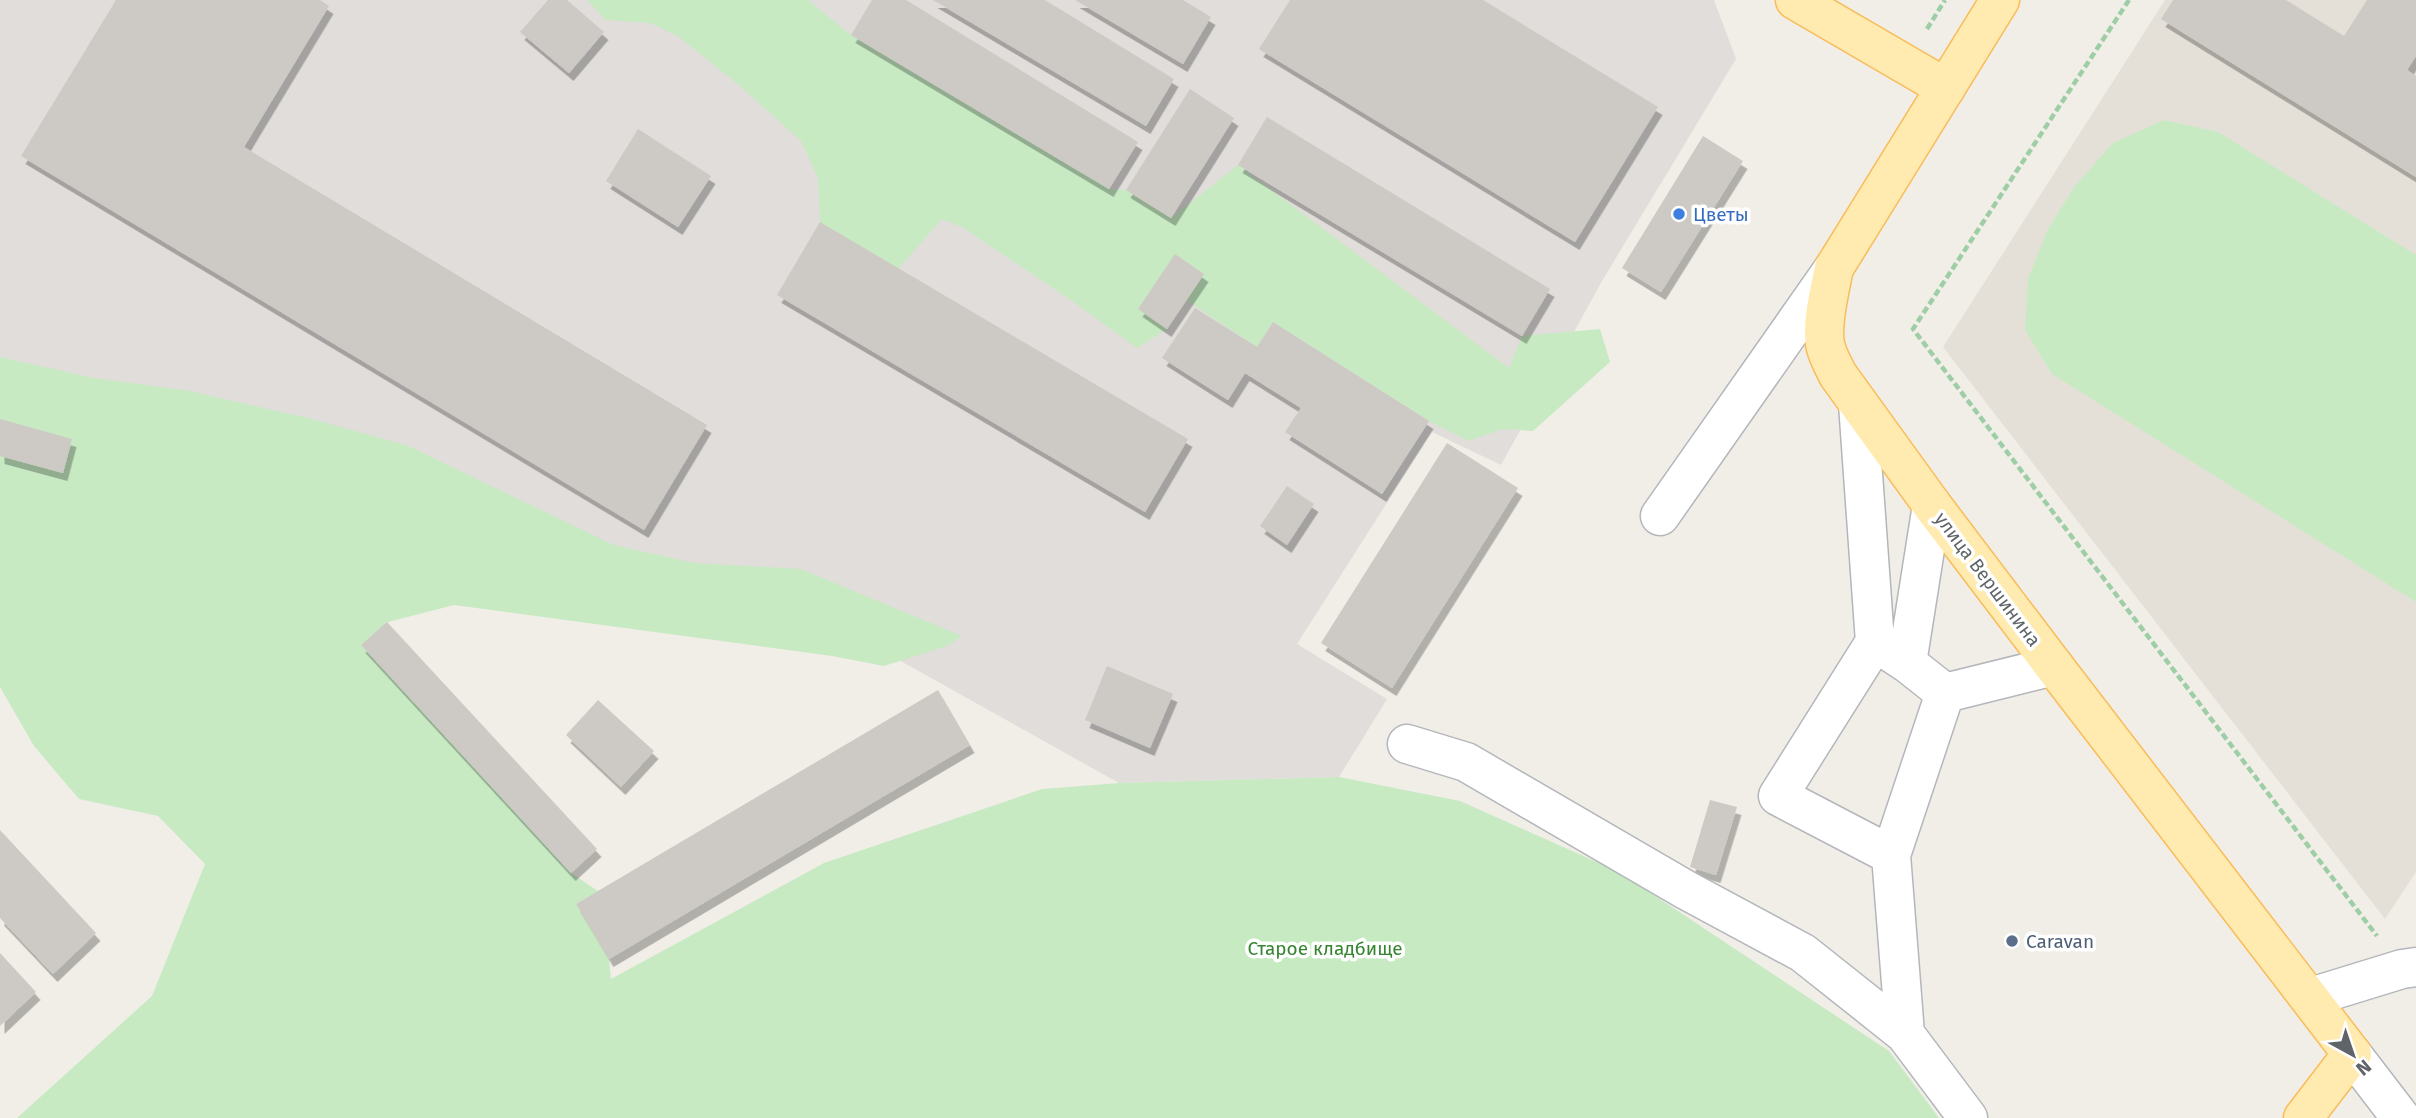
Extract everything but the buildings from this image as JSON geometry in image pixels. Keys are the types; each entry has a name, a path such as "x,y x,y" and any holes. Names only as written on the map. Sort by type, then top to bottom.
{"main road":[{"path":"1795,0 1946,88"},
{"name":"улица Вершинина","path":"2000,0 1835,268 1827,305 1824,342 1829,359 1858,404 1932,505 2353,1054"},
{"path":"2303,1118 2353,1054"}],"street":[{"path":"1660,516 1835,268"},
{"path":"1858,404 1875,642 1778,796 1892,855"},
{"path":"1907,663 1932,505"},
{"path":"1875,642 1945,693"},
{"path":"1945,693 2054,666"},
{"path":"1905,1034 1892,855 1945,693"},
{"path":"1407,744 1474,754 1686,890 1803,953 1905,1034 1968,1118"},
{"path":"2311,997 2409,968"},
{"name":"улица Вершинина","path":"2353,1054 2401,1118"}],"path":[{"path":"2129,0 1913,329 2409,968"}],"shaded area":[{"path":"0,0 1714,0 1736,59 1602,281 1501,465 1432,432 1297,644 1387,699 1339,777 1119,783 872,645 0,417"},
{"path":"2165,0 2416,0 2416,872 2385,919 1943,347"}],"green space":[{"path":"587,0 808,0 851,35 1109,189 1126,190 1171,218 1238,165 1509,368 1522,336 1600,329 1610,362 1533,431 1502,429 1469,441 1429,421 1273,322 1257,347 1186,300 1204,274 1176,255 1138,309 1167,329 1137,348 962,227 942,219 898,269 820,222 818,178 801,141 740,86 679,37 650,23 606,20"},
{"path":"2164,120 2218,132 2416,255 2416,602 2052,374 2025,330 2028,279 2048,229 2075,186 2113,143"},
{"name":"Старое кладбище","path":"0,357 94,378 190,391 312,419 406,445 614,545 694,563 801,569 962,636 947,646 884,666 832,656 454,605 388,622 362,645 571,873 598,891 576,904 609,959 611,979 824,863 1042,789 1119,783 1339,777 1460,801 1619,872 1889,1051 1939,1118 17,1118 152,996 205,864 158,816 79,799 34,746 0,687"}],"place":[{"name":"Цветы","path":"1679,214"},
{"name":"Caravan","path":"2012,941"}]}
